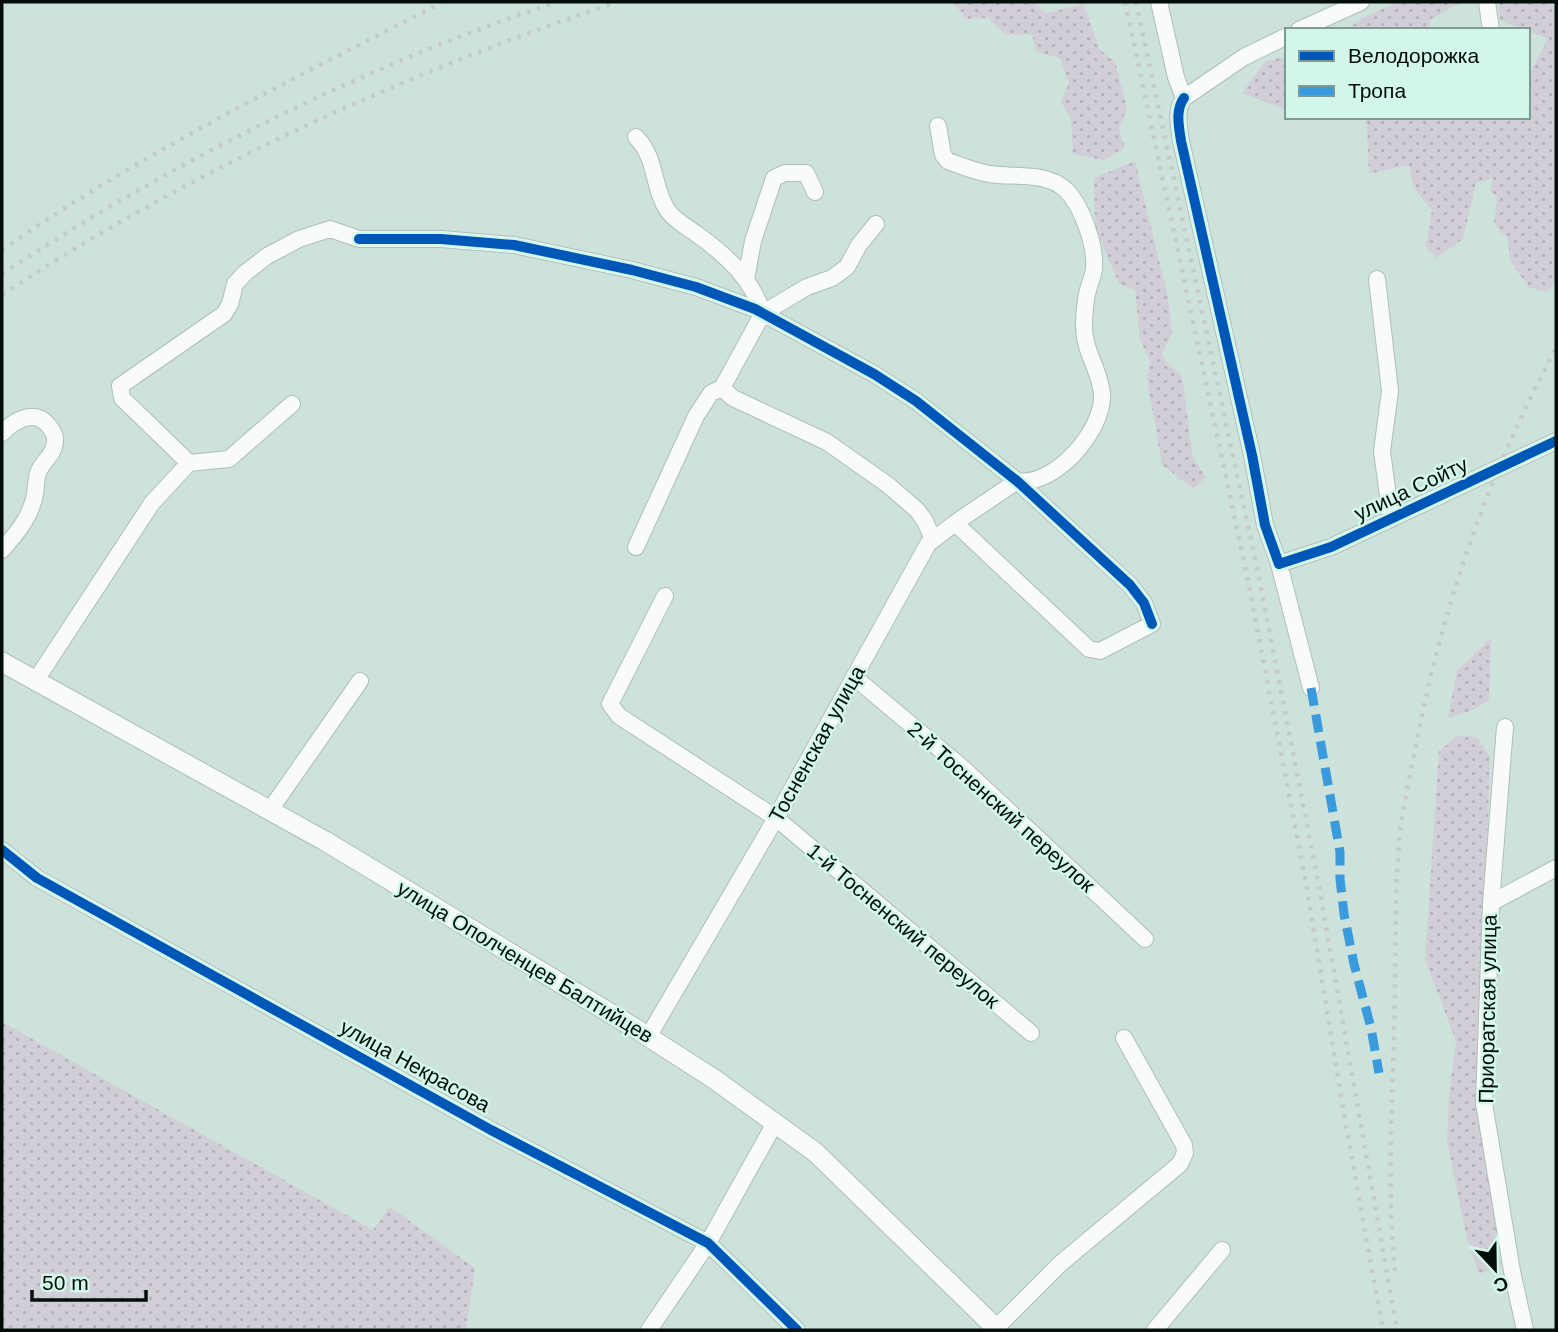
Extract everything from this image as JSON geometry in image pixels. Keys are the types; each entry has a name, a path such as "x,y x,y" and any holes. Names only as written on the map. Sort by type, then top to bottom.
{"main road":[{"name":"улица Ополченцев Балтийцев","path":"2,662 325,841 714,1079 815,1152 997,1329"}],"street":[{"path":"1159,2 1176,77 1184,98"},
{"path":"1303,28 1361,2"},
{"path":"1487,2 1491,28"},
{"path":"1285,37 1244,57 1184,98 1180,103 1178,119 1265,525 1279,565 1311,688"},
{"path":"938,125 943,155 948,161 989,174 1041,178 1065,189 1082,217 1094,253 1094,271 1087,291 1084,330 1088,352 1100,383 1101,409 1095,425 1081,445 1055,471 1028,483 1017,481"},
{"path":"636,137 650,156 668,212 720,251 746,279 763,313"},
{"path":"746,279 753,241 774,178 785,173 806,173 816,192"},
{"path":"636,547 696,416 711,393 722,388 763,313 807,287 832,278 847,267 859,245 876,224"},
{"path":"189,463 122,398 120,386 224,314 230,304 234,284 267,256 299,239 330,229 359,240 441,239 513,245 632,270 696,287 763,313 874,374 916,401 1017,481 1130,585 1144,603 1152,624 1100,651 1089,649 954,523"},
{"path":"1377,279 1390,391 1382,451 1391,519"},
{"path":"722,388 733,398 827,443 853,459 917,510 933,540"},
{"path":"36,680 152,503 189,463 229,459 292,404"},
{"path":"2,433 13,422 29,416 43,419 51,427 55,439 51,456 39,469 29,513 22,527 2,550"},
{"name":"улица Сойту","path":"1279,565 1332,547 1556,441"},
{"name":"Тосненская улица","path":"649,1037 776,818 928,544 954,523 1017,481"},
{"name":"1-й Тосненский переулок","path":"665,596 610,704 619,716 776,818 1031,1033"},
{"name":"2-й Тосненский переулок","path":"855,677 965,770 1145,939"},
{"path":"270,810 360,681"},
{"name":"Приоратская улица","path":"1505,727 1491,902 1484,1103 1512,1271 1525,1330"},
{"name":"улица Некрасова","path":"2,850 49,885 491,1130 708,1244 797,1330"},
{"path":"1491,902 1556,868"},
{"path":"997,1329 1061,1263 1180,1164 1185,1153 1184,1145 1124,1038"},
{"path":"649,1330 708,1244 775,1123"},
{"path":"1155,1330 1223,1250"}],"shaded area":[{"path":"1033,2 1046,13 1084,4 1099,49 1115,62 1127,108 1119,129 1125,148 1103,160 1073,154 1071,119 1061,102 1069,83 1060,58 1036,52 1032,34 1006,35 988,18 966,19 954,3"},
{"path":"1397,2 1462,2 1431,19 1429,28 1349,28"},
{"path":"1499,2 1556,2 1556,281 1547,292 1528,287 1510,260 1508,239 1494,224 1497,197 1490,191 1493,178 1476,183 1463,239 1436,258 1426,247 1432,210 1414,188 1409,165 1369,174 1367,125 1364,119 1530,119 1530,72 1548,39 1530,32 1530,28 1520,28 1500,20"},
{"path":"1285,57 1285,109 1242,93 1265,62"},
{"path":"1135,161 1168,298 1172,333 1162,354 1165,361 1182,376 1193,458 1206,477 1194,489 1162,465 1147,379 1150,361 1140,340 1135,290 1119,284 1095,227 1094,178"},
{"path":"1491,638 1489,700 1473,710 1448,718 1457,671"},
{"path":"1457,736 1477,737 1490,757 1478,1103 1501,1266 1479,1274 1467,1239 1447,1141 1456,1041 1425,959 1439,751"},
{"path":"2,1022 373,1230 390,1207 475,1268 466,1330 2,1330"}],"railway":[{"path":"2,250 108,181 218,118 443,2"},
{"path":"2,274 133,193 270,120 412,56 557,2"},
{"path":"2,295 148,206 300,129 456,61 617,2"},
{"path":"1125,2 1247,576 1306,883 1383,1330"},
{"path":"1136,2 1258,573 1318,881 1397,1330"},
{"path":"1395,1271 1391,1153 1396,891 1403,809 1438,646 1453,595 1488,494 1531,396 1556,348"}],"marked path":[{"path":"1311,688 1340,852 1344,914 1379,1073"}],"cycle path":[{"path":"1184,98 1179,113 1181,141 1252,455 1265,525 1279,564 1331,547 1556,441"},
{"path":"359,239 441,239 514,245 632,270 696,287 755,309 874,374 916,401 1017,481 1130,585 1144,603 1152,624"},
{"path":"2,850 37,878 491,1130 708,1243 797,1330"}]}
